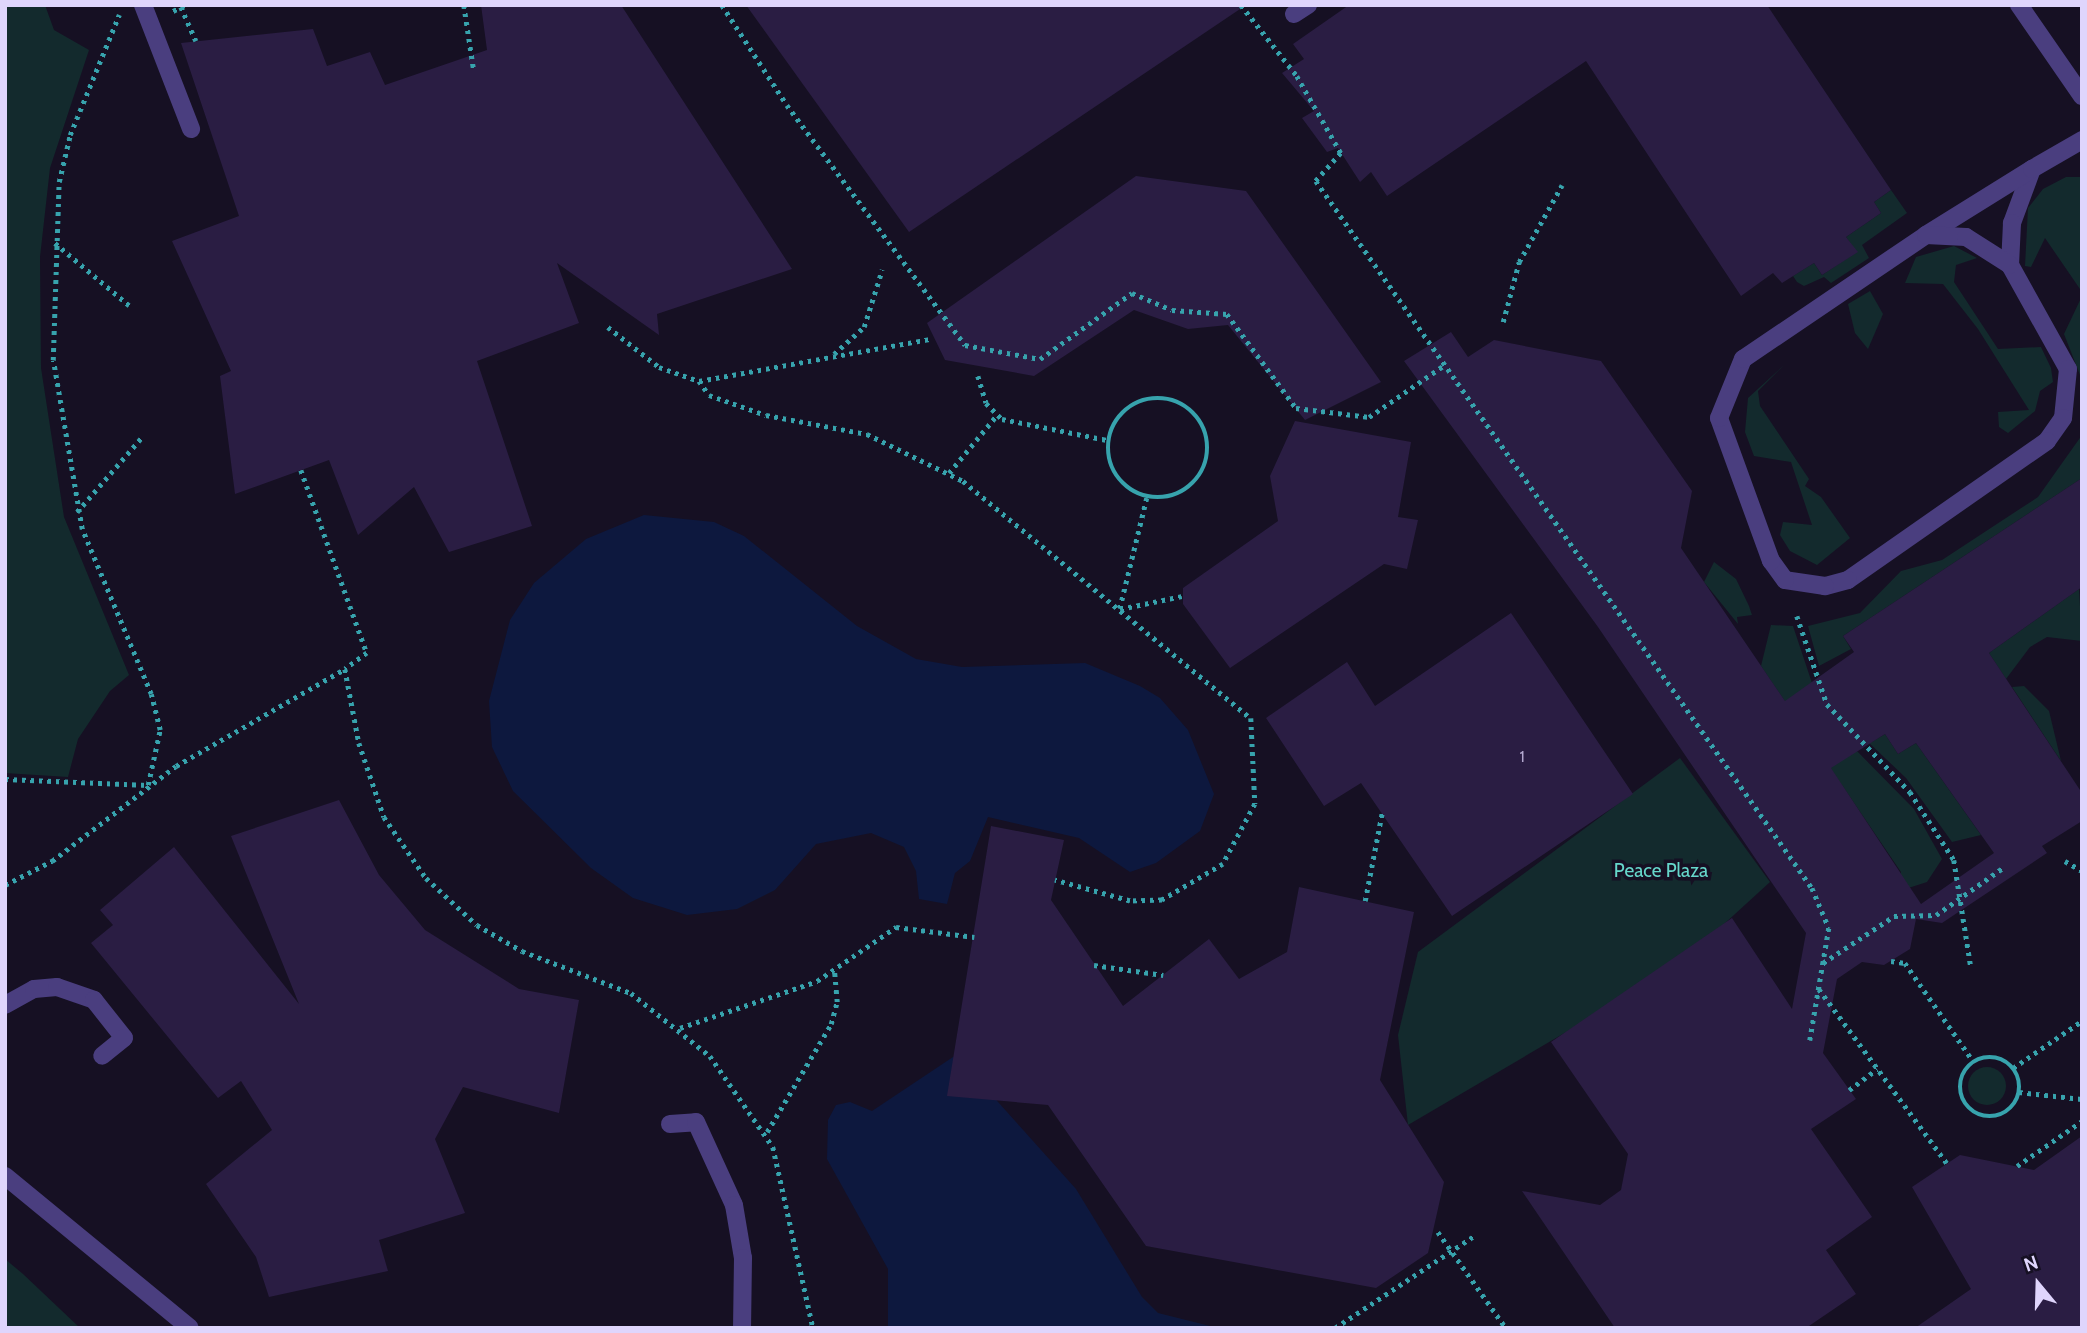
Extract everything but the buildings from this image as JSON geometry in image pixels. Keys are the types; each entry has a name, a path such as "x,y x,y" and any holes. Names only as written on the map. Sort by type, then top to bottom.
{"street":[{"path":"143,5 191,129"},
{"path":"2019,5 2082,96"},
{"path":"1926,235 1966,237 2010,265 2068,369 2063,418 2047,441 1848,580 1825,586 1784,580 1770,561 1719,418 1725,391 1742,359 1926,235 2082,140"},
{"path":"2010,265 2012,223 2032,169"},
{"path":"5,1006 34,989 57,987 94,1000 124,1038 102,1056"},
{"path":"670,1124 696,1122 734,1205 745,1292 756,1328"},
{"path":"5,1177 190,1328"},
{"path":"742,1328 745,1292"}],"path":[{"path":"126,5 69,135 55,243 53,360 77,512 107,600 157,710 160,730 148,785"},
{"path":"464,5 474,71"},
{"path":"722,5 787,104 965,345 1040,359 1132,293 1172,310 1227,314 1296,408 1369,417 1443,366"},
{"path":"1241,5 1297,76 1341,153 1316,181 1443,366 1569,536 1651,663 1812,888 1829,928 1810,1040"},
{"path":"183,6 196,41"},
{"path":"1503,322 1518,262 1562,186"},
{"path":"55,243 129,305"},
{"path":"833,355 864,327 882,270"},
{"path":"608,327 659,366 699,380 929,339"},
{"path":"978,376 997,415"},
{"path":"699,380 709,395 730,403 867,434 949,473 1120,608 1251,718 1255,804 1223,864 1162,900 1130,901 1055,880"},
{"path":"1145,399 1175,399 1199,417 1207,444 1203,472 1179,496 1147,498 1115,473 1107,440 1115,419 1145,399"},
{"path":"949,473 997,415"},
{"path":"997,415 1107,440"},
{"path":"77,512 142,438"},
{"path":"5,885 52,861 148,785 345,669 367,653 301,470"},
{"path":"1120,608 1147,498"},
{"path":"1120,608 1182,596"},
{"path":"1797,616 1827,704 1910,792 1954,860 1971,967"},
{"path":"345,669 375,793 426,878 488,932 631,993 680,1028 710,1056 767,1132 784,1185 813,1328"},
{"path":"5,779 148,785"},
{"path":"1365,901 1382,813"},
{"path":"2065,861 2082,871"},
{"path":"1823,964 1894,916 1936,915 2004,867"},
{"path":"680,1028 804,987 834,970 896,927 974,937"},
{"path":"1891,961 1905,963 1973,1061"},
{"path":"1094,965 1163,975"},
{"path":"767,1132 831,1024 837,1002 834,970"},
{"path":"1818,988 1947,1163"},
{"path":"2013,1068 2082,1021"},
{"path":"1973,1061 1995,1058 2013,1068 2019,1092"},
{"path":"1973,1061 1960,1086 1973,1111 2001,1114 2019,1092"},
{"path":"1849,1090 1877,1069"},
{"path":"2019,1092 2082,1099"},
{"path":"2017,1166 2082,1121"},
{"path":"1438,1232 1506,1328"},
{"path":"1335,1328 1474,1236"}],"green space":[{"path":"5,5 45,5 54,30 89,50 50,168 40,257 41,368 64,517 129,675 110,691 78,739 68,777 5,773"},
{"path":"2066,177 2082,177 2082,292 2045,238 2031,267 2025,266 2028,208 2043,189"},
{"path":"1891,190 1907,213 1862,245 1869,258 1831,283 1824,277 1804,286 1797,282 1793,276 1814,263 1822,275 1857,252 1846,237 1881,213 1874,202"},
{"path":"1954,246 1977,258 1956,265 1954,282 1998,349 2041,347 2051,368 2053,382 2040,391 2035,411 2008,433 1999,427 1998,412 2029,410 1978,329 1943,284 1905,283 1916,257"},
{"path":"1870,291 1883,314 1868,349 1855,333 1848,304"},
{"path":"2082,296 2082,380 2064,334"},
{"path":"1784,365 1758,391 1760,406 1809,479 1805,486 1821,497 1850,538 1817,565 1790,551 1780,535 1783,522 1812,525 1791,462 1754,456 1745,432 1748,398"},
{"path":"2082,435 2082,478 1843,636 1851,649 1819,666 1808,626 1860,613 1901,571 1942,560 2038,497"},
{"path":"1714,562 1736,579 1749,606 1752,615 1737,617 1738,624 1704,582"},
{"path":"2079,589 2082,641 2047,637 2030,647 2006,679 1989,653"},
{"path":"1771,625 1793,626 1816,695 1853,747 1914,809 1942,859 1927,882 1896,892 1901,872 1761,666"},
{"path":"2024,686 2049,711 2061,761 2012,687"},
{"path":"1864,731 1872,742 1885,734 1898,754 1916,743 1981,835 1952,842 1906,778 1866,740"},
{"name":"Peace Plaza","path":"1680,758 1770,882 1723,925 1573,1028 1408,1125 1398,1035 1418,952"},
{"path":"1987,1067 2000,1073 2006,1086 2000,1099 1987,1105 1974,1099 1968,1086 1974,1073"},
{"path":"5,1259 23,1274 80,1328 5,1328"}],"water":[{"path":"644,515 714,522 744,536 857,626 916,659 962,667 1085,663 1140,686 1160,698 1188,730 1214,794 1200,831 1156,863 1130,872 1079,838 988,817 970,861 955,873 947,904 919,899 916,871 904,847 871,833 816,844 775,890 737,909 687,915 633,898 591,868 513,791 492,747 489,701 510,620 534,583 586,539"},
{"path":"956,1055 1076,1189 1142,1297 1158,1313 1218,1328 888,1328 888,1269 827,1159 828,1120 836,1105 850,1102 872,1111"}]}
